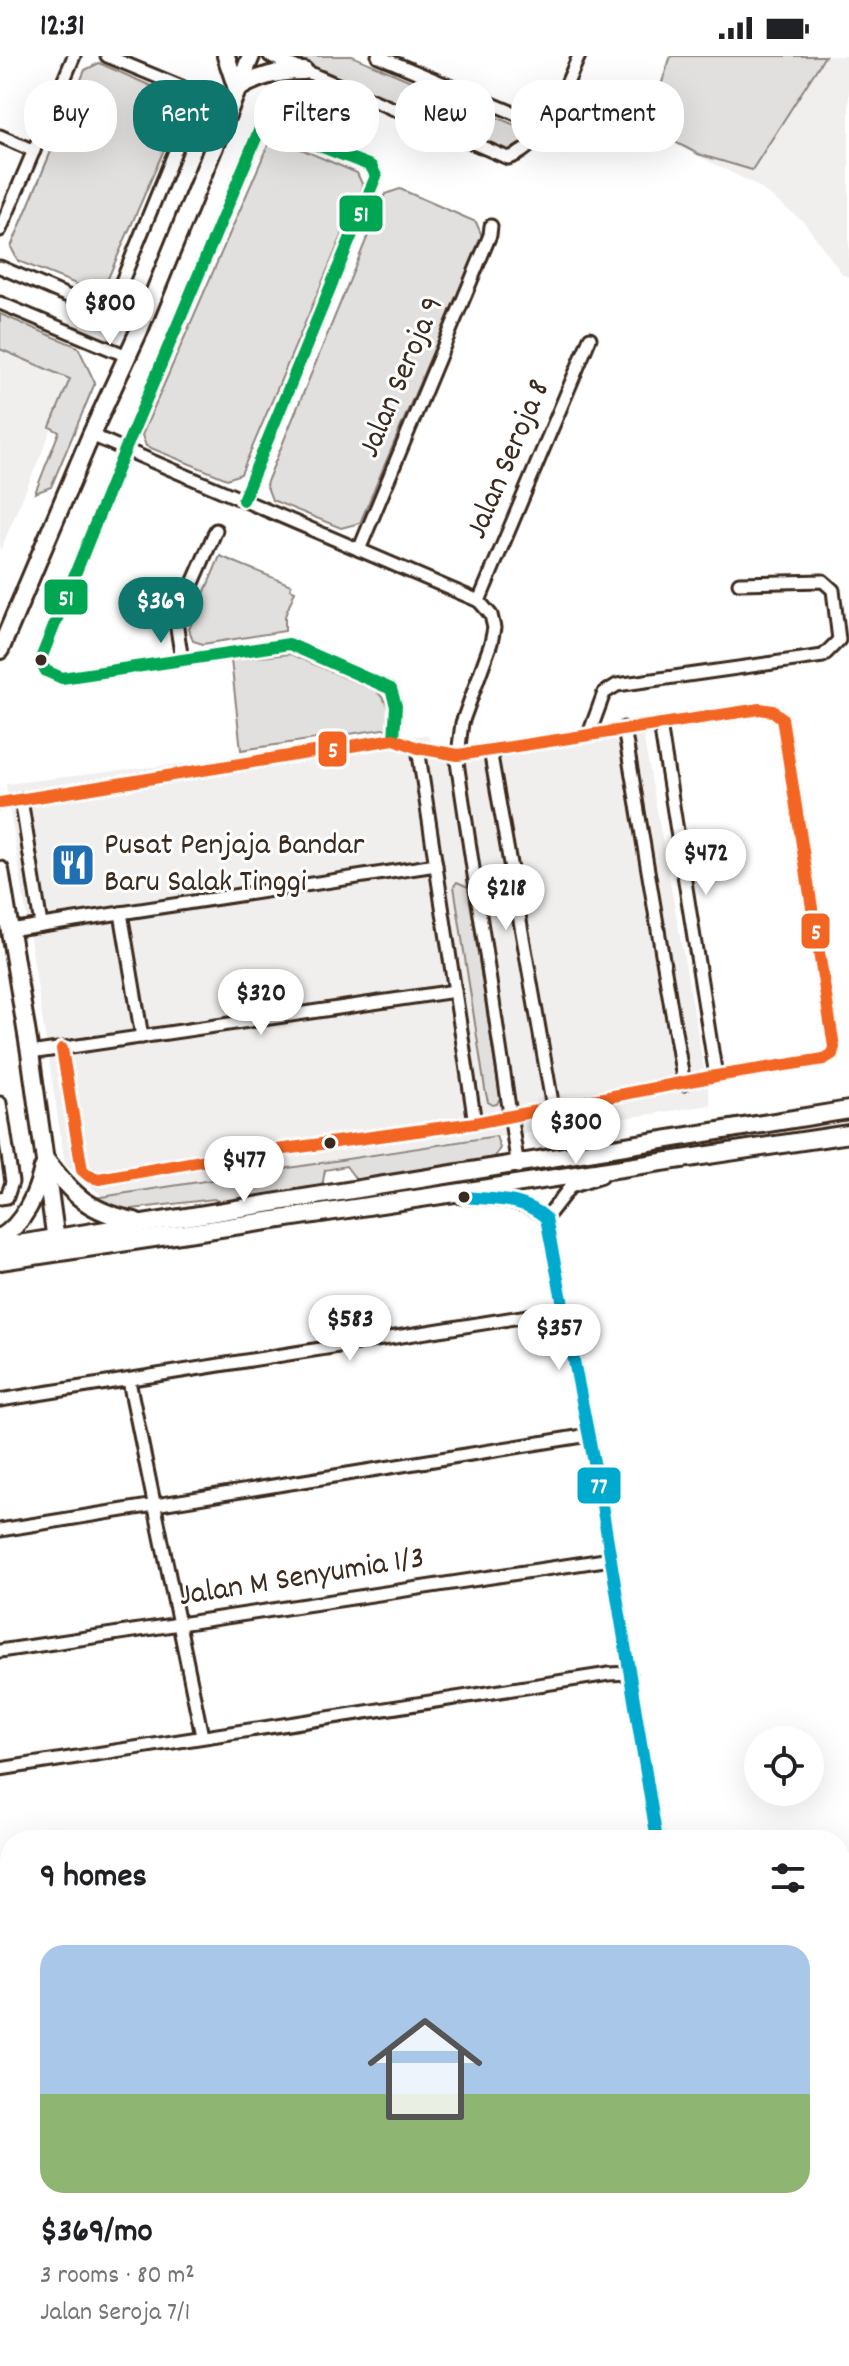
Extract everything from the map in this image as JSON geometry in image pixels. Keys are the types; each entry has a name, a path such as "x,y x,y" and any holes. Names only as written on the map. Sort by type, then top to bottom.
{"main road":[{"path":"226,56 234,80"},
{"path":"238,87 251,56"},
{"path":"238,88 261,76 282,71 304,71"},
{"path":"0,650 211,152"},
{"path":"0,870 30,1053 56,1245"},
{"path":"0,1261 147,1223 849,1110"},
{"path":"0,1247 56,1245 437,1195 849,1134"},
{"path":"45,1159 63,1184 87,1206 147,1223"},
{"path":"0,1238 18,1223 30,1203 39,1185 45,1159"}],"street":[{"path":"64,80 74,56"},
{"path":"0,267 91,306 105,304 116,296 191,112 190,98 182,87 107,56"},
{"path":"270,56 508,158 523,152"},
{"path":"378,56 511,112"},
{"path":"567,80 579,56"},
{"path":"243,500 376,176 371,166 271,126 261,126 40,661 46,671 62,678 289,644 391,689 396,706 394,739"},
{"path":"0,136 24,147"},
{"path":"0,230 34,152"},
{"name":"Jalan Seroja 9","path":"359,550 485,250 491,226"},
{"path":"0,303 127,356"},
{"name":"Jalan Seroja 8","path":"479,601 590,338"},
{"path":"91,435 479,601 491,615 494,628 491,643 462,723 458,755 459,784 521,1183"},
{"path":"182,660 176,622 216,530"},
{"path":"589,734 604,693 617,685 823,656 839,640 833,590 823,581 739,583"},
{"path":"0,803 394,739 418,748 458,755 760,709 773,711 782,718 834,1047 832,1054 824,1059 716,1076 475,1123 218,1158 99,1179 82,1170 62,1049"},
{"path":"660,724 716,1076"},
{"path":"624,728 684,1084"},
{"path":"418,748 475,1123"},
{"path":"490,750 553,1108"},
{"path":"21,799 41,925"},
{"path":"9,930 436,865"},
{"path":"121,913 142,1037"},
{"path":"30,1053 455,991"},
{"path":"0,1103 12,1182 7,1197 0,1198"},
{"path":"546,1218 570,1187 642,1165"},
{"path":"437,1195 517,1201 534,1207 546,1218 589,1435 655,1830"},
{"path":"0,1400 565,1310"},
{"path":"129,1381 202,1736"},
{"path":"0,1530 589,1435"},
{"name":"Jalan M Senyumia 1/3","path":"0,1651 611,1559"},
{"path":"0,1769 630,1673"}],"shaded area":[{"path":"669,56 849,56 849,277 843,275 804,222 756,185 684,149 684,80 661,80"},
{"path":"0,320 83,355 0,551"},
{"path":"643,734 711,1105 103,1197 65,1164 6,784 427,735 440,758"}],"green space":[{"path":"291,56 352,56 409,80 395,80 395,102 379,95 379,80 345,80"},
{"path":"671,56 825,56 752,170 698,154 684,147 684,80 663,80"},
{"path":"99,63 138,80 133,80 133,152 163,152 106,283 91,290 18,261 11,247 51,152 117,152 117,80 81,80 85,70"},
{"path":"495,117 511,123 511,152 495,147"},
{"path":"265,152 308,152 357,173 363,186 241,474 227,479 146,446 142,435"},
{"path":"400,189 476,222 482,236 360,523 341,528 272,500 266,484 385,194"},
{"path":"0,314 78,347 95,383 51,487 35,493 59,432 50,427 70,379 0,349"},
{"path":"220,556 291,585 290,589 295,591 285,616 285,631 203,644 193,641 189,629"},
{"path":"290,654 376,691 388,707 390,728 241,750 231,660"},
{"path":"457,882 468,887 500,1098 493,1105 488,1102 485,1089 454,886"},
{"path":"496,1136 500,1148 493,1160 358,1182 346,1166 325,1170 322,1187 224,1204 214,1199 124,1210 88,1199"}],"transit line":[{"name":"51","path":"243,500 376,176 371,166 265,125 261,126 40,661 46,671 62,678 289,644 391,689 396,706 394,739"},
{"name":"5","path":"0,803 394,739 418,748 458,755 760,709 773,711 782,718 834,1047 832,1054 824,1059 716,1076 475,1123 218,1158 99,1179 82,1170 62,1049"},
{"name":"77","path":"464,1197 518,1203 546,1218 600,1493 655,1830"}],"place":[{"name":"Pusat Penjaja Bandar Baru Salak Tinggi","path":"73,865"}]}
